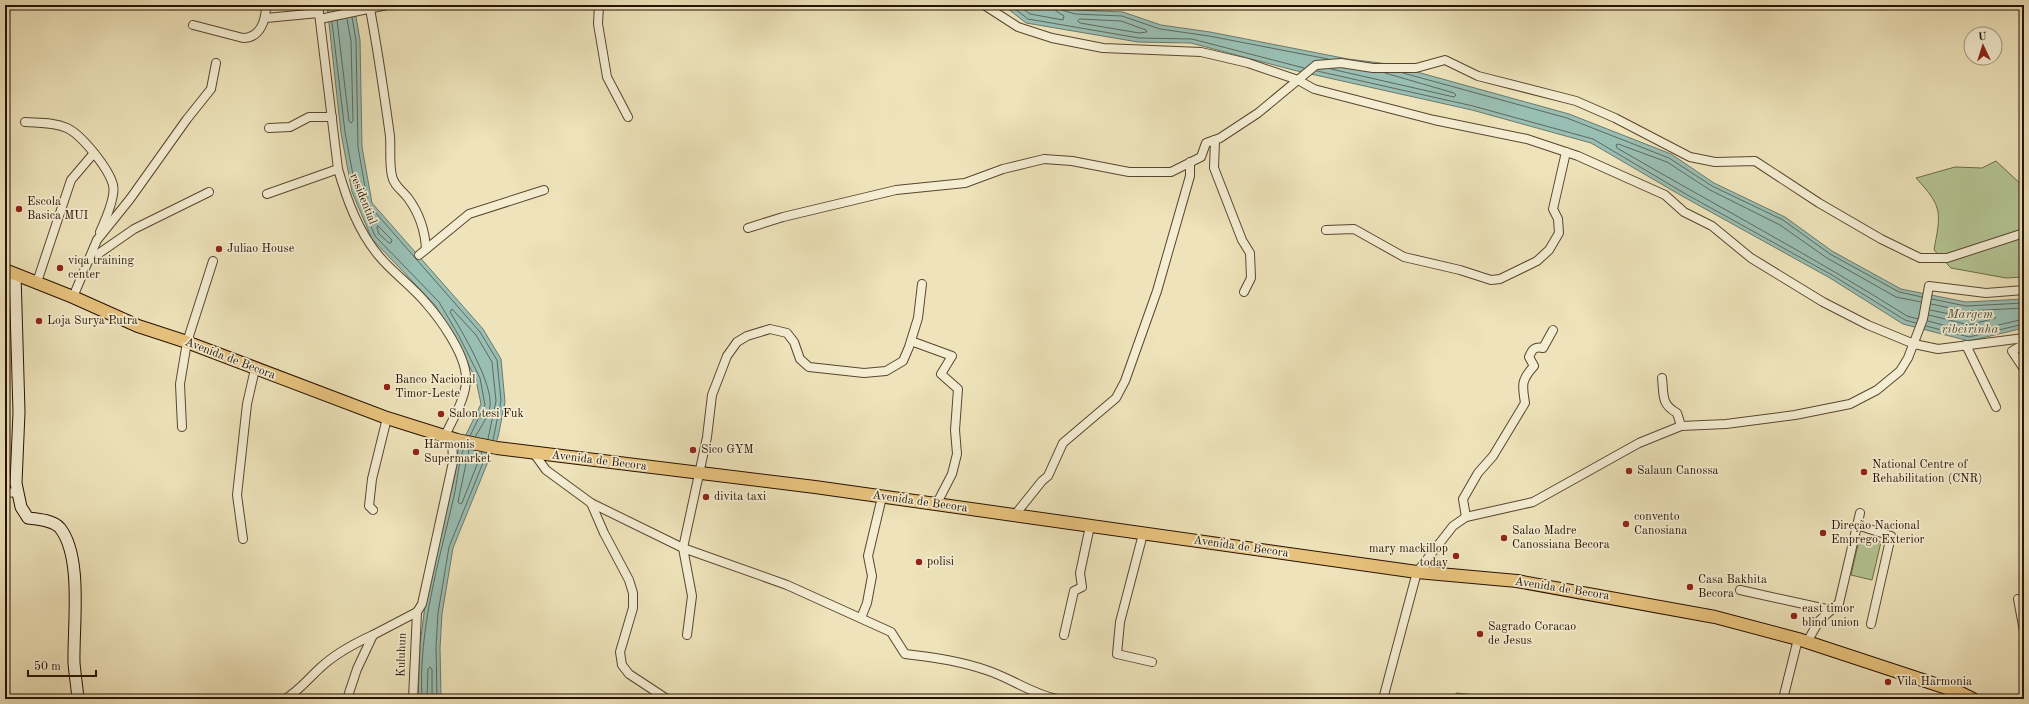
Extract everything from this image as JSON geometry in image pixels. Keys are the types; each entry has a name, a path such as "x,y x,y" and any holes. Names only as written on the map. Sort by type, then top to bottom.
{"main road":[{"name":"Avenida de Becora","path":"10,272 73,297 138,326 187,342 387,418 451,438 497,448 882,497 1417,572 1517,581 1715,617 1802,640 1953,690 1973,699"}],"street":[{"path":"193,25 248,38 257,33 266,18 266,5"},
{"path":"266,18 361,10 387,5"},
{"path":"599,5 598,24 607,77 628,117"},
{"path":"984,5 1018,27 1052,38 1103,48 1201,52 1248,63 1298,80 1314,89 1343,98 1527,139 1566,152 1665,195 1684,212 1712,226 1751,258 1823,302 1868,325 1914,344 1938,349 2022,337"},
{"path":"370,8 381,67 390,136 392,176 397,187 406,196 416,211 423,226 426,249"},
{"name":"residential","path":"321,14 338,169 345,192 358,224 379,256 426,303 454,343 461,358 466,376 466,386 451,438"},
{"path":"748,228 783,217 896,190 965,184 1003,169 1044,159 1072,161 1129,172 1171,172 1201,157 1206,143 1215,140 1258,113 1316,65 1341,63 1373,68 1416,68 1445,60 1478,76 1576,101 1615,118 1690,157 1715,162 1755,161 1819,203 1881,239 1920,258 1948,258 2024,233"},
{"path":"97,240 130,199 187,119 211,89 216,63"},
{"path":"269,128 290,126 309,117 332,117"},
{"path":"25,122 54,123 68,128 94,153 114,185 112,198 97,240 73,297"},
{"path":"1215,140 1214,168 1242,240 1250,253 1251,278 1244,292"},
{"path":"1326,230 1354,229 1404,257 1460,270 1491,280 1500,279 1537,261 1549,250 1559,233 1558,219 1552,209 1566,152"},
{"path":"37,282 71,180 94,153"},
{"path":"1014,516 1042,481 1048,476 1063,443 1116,398 1125,381 1159,284 1190,176 1190,162"},
{"path":"267,194 338,169"},
{"path":"419,255 469,214 544,190"},
{"path":"88,262 134,229 209,192"},
{"path":"182,426 180,384 187,342 213,261"},
{"path":"10,272 19,360 19,412 16,483 21,506 28,518 46,521 59,527 67,540 72,556 76,610 74,662 78,699"},
{"path":"687,635 692,596 683,548 707,438 712,395 727,356 737,342 747,336 770,329 787,333 794,342 800,359 809,367 864,373 886,371 903,361 918,318 922,284"},
{"path":"1383,699 1417,572 1453,526 1466,518 1532,502 1639,443 1681,426 1726,424 1795,415 1850,404 1877,390 1900,371 1914,344 1923,319 1929,286 1986,293 2024,290"},
{"path":"1466,518 1463,499 1478,473 1493,456 1525,403 1523,390 1525,376 1534,366 1529,357 1533,349 1538,347 1543,348 1553,330"},
{"path":"911,341 952,356 941,374 958,389 955,430 957,454 952,474 936,505"},
{"path":"1966,345 1996,406"},
{"path":"2024,347 2020,346 2012,351 2024,369"},
{"path":"243,539 237,495 247,404 256,369"},
{"path":"1662,378 1665,402 1667,407 1677,414 1681,426"},
{"path":"373,510 369,506 372,479 387,418"},
{"name":"Kuluhun","path":"413,699 417,612 422,604 453,462 451,438"},
{"path":"533,452 546,470 591,503 683,548 787,585 891,632 905,654 935,657 987,670 1044,696 1057,699"},
{"path":"5,492 18,493"},
{"path":"861,618 872,576 868,556 882,497"},
{"path":"591,503 604,534 629,580 633,593 631,616 620,652 622,666 629,674 667,699"},
{"path":"1783,699 1802,640 1819,621 1839,603 1860,513"},
{"path":"1857,525 1891,536 1871,624"},
{"path":"1064,635 1074,591 1082,587 1080,573 1090,526"},
{"path":"1143,534 1120,622 1117,654 1152,662"},
{"path":"1740,590 1831,610"},
{"path":"2018,599 2024,631"},
{"path":"285,699 301,688 319,668 342,650 417,612"},
{"path":"347,699 357,669 373,635"}],"green space":[{"path":"1996,161 2024,187 2024,277 2006,278 1951,268 1934,250 1938,227 1938,211 1931,196 1916,178 1955,167 1982,168"},
{"path":"1860,536 1881,542 1872,580 1851,575"},
{"path":"1456,693 1497,697 1497,699 1456,699"}],"water":[{"path":"327,5 354,5 360,40 362,147 372,203 483,329 501,359 505,402 498,437 453,548 442,614 440,648 441,699 418,699 420,645 426,597 455,475 458,451 481,404 476,380 456,338 435,305 372,239 352,192 341,133"},
{"name":"Margem ribeirinha","path":"1003,5 1055,5 1076,10 1123,12 1161,25 1210,32 1348,59 1388,64 1569,114 1671,154 1714,183 1785,217 1832,251 1901,289 1966,302 2024,299 2024,328 1969,341 1903,324 1830,278 1682,196 1591,143 1472,110 1293,70 1191,43 1138,42 1026,23"}],"place":[{"name":"Escola Basica MUI","path":"19,209"},
{"name":"Juliao House","path":"219,249"},
{"name":"viqa training center","path":"60,268"},
{"name":"Loja Surya Putra","path":"39,321"},
{"name":"Banco Nacional Timor-Leste","path":"387,387"},
{"name":"Salon tesi Fuk","path":"441,414"},
{"name":"Sico GYM","path":"693,450"},
{"name":"Harmonis Supermarket","path":"416,452"},
{"name":"Salaun Canossa","path":"1629,471"},
{"name":"National Centre of Rehabilitation (CNR)","path":"1864,472"},
{"name":"divita taxi","path":"706,497"},
{"name":"convento Canosiana","path":"1626,524"},
{"name":"Direção Nacional Emprego Exterior","path":"1823,533"},
{"name":"Salao Madre Canossiana Becora","path":"1504,538"},
{"name":"mary mackillop today","path":"1456,556"},
{"name":"polisi","path":"919,562"},
{"name":"Casa Bakhita Becora","path":"1690,587"},
{"name":"east timor blind union","path":"1794,616"},
{"name":"Sagrado Coracao de Jesus","path":"1480,634"},
{"name":"Vila Harmonia","path":"1888,682"}]}
